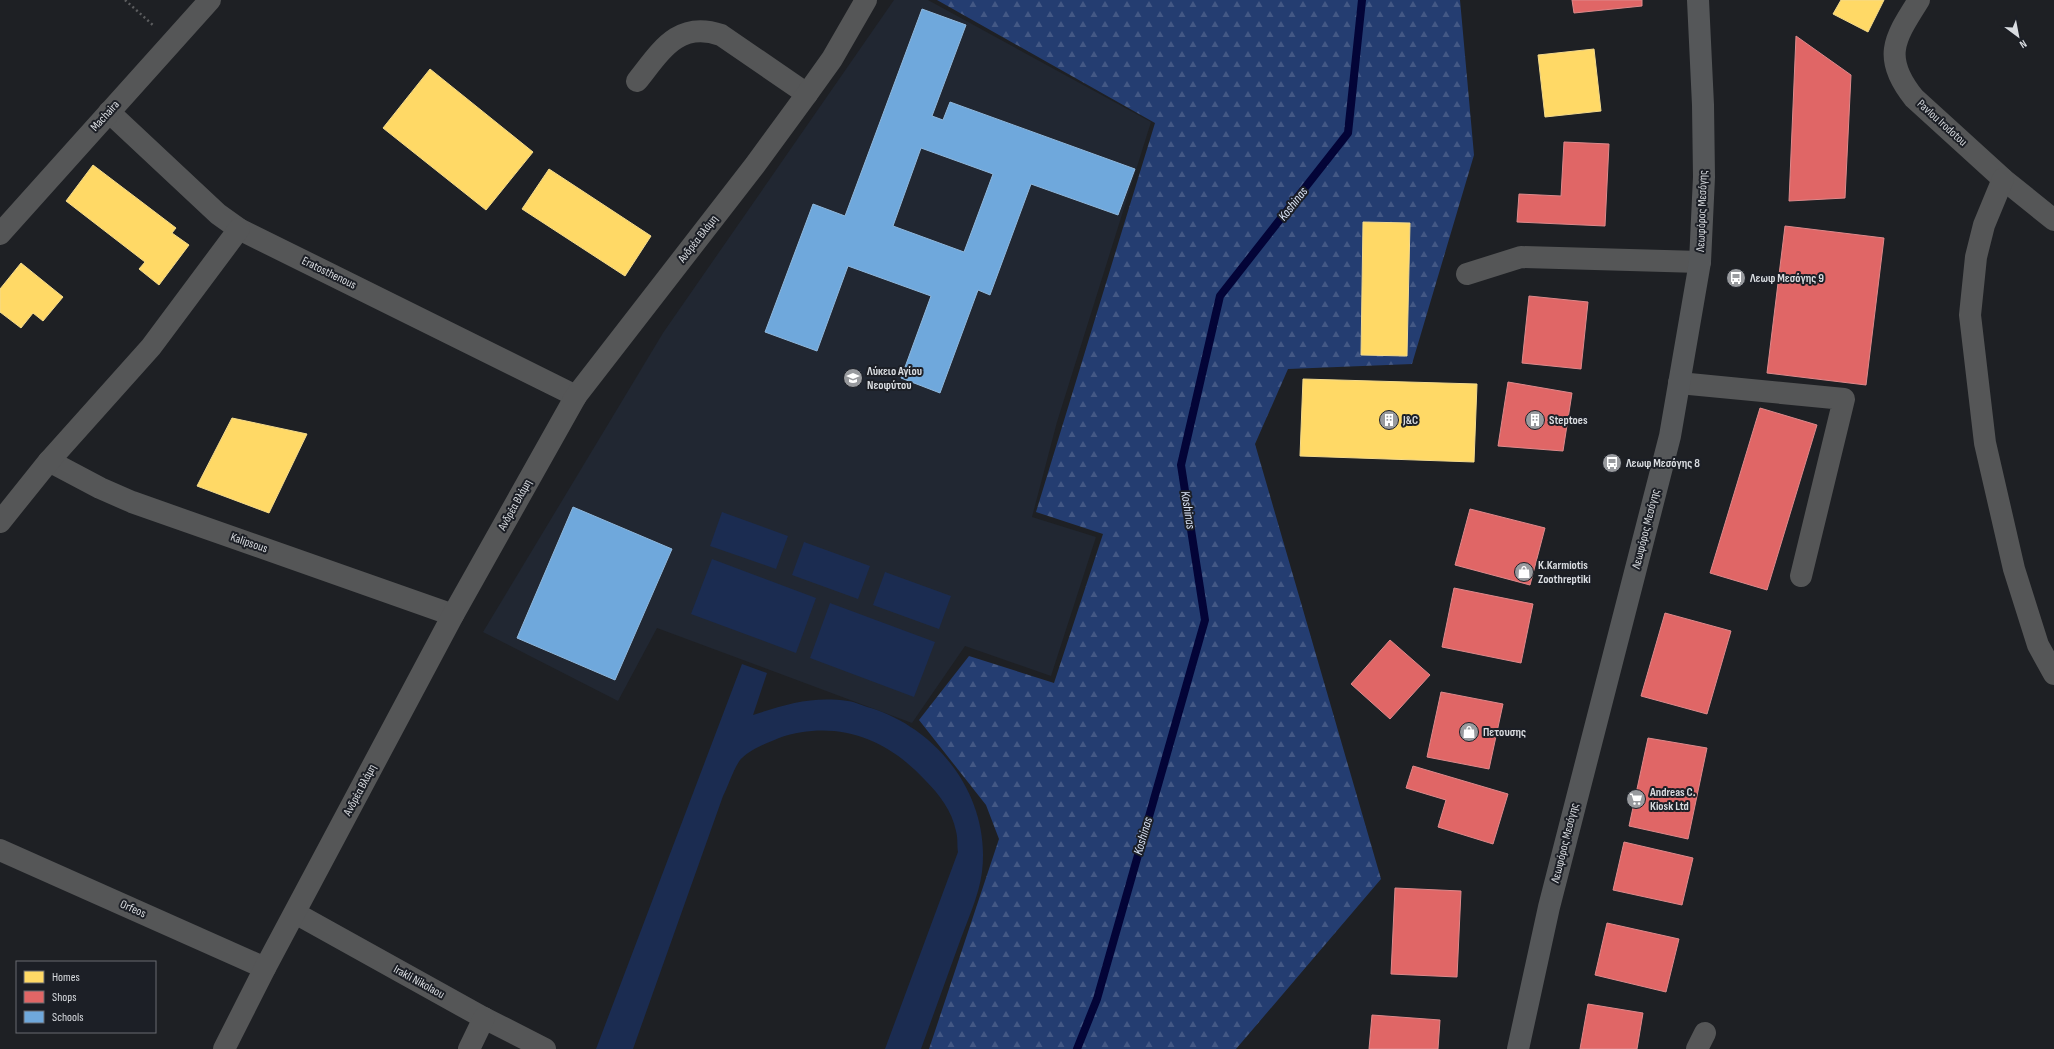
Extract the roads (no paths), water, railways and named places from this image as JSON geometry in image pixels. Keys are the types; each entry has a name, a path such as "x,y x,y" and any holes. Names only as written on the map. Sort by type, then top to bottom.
{"main road":[{"name":"Λεωφόρος Μεσόγης","path":"1518,1049 1549,907 1670,436 1700,262 1704,177 1703,105 1698,0"}],"street":[{"name":"Machaira","path":"0,234 210,0"},
{"name":"Ανδρέα Βλάμη","path":"224,1049 265,968 453,614 576,396 755,165 807,94 832,59 866,0"},
{"name":"Pavlou Irodotou","path":"1919,0 1899,32 1894,49 1897,69 1903,84 1914,98 2003,179 2054,220"},
{"path":"637,81 665,45 679,36 693,31 708,30 721,35 807,94"},
{"name":"Eratosthenous","path":"108,112 214,210 239,229 576,396"},
{"path":"2003,179 1984,225 1976,257 1971,323 1985,443 2014,569 2038,645 2054,674"},
{"path":"0,522 49,461 151,347 239,229"},
{"path":"1467,274 1521,257 1700,262"},
{"path":"1679,383 1844,399 1801,576"},
{"name":"Kalipsous","path":"49,461 100,488 132,502 453,614"},
{"name":"Orfeos","path":"0,850 265,968"},
{"name":"Irakli Nikolaou","path":"295,913 484,1018 545,1049"},
{"path":"469,1049 484,1018"}],"waterway":[{"name":"Koshinas","path":"1077,1049 1097,999 1205,620 1181,465 1220,296 1348,133 1362,0"}],"place":[{"name":"Λεωφ Μεσόγης 9","path":"1736,278"},
{"name":"Λύκειο Αγίου Νεοφύτου","path":"853,378"},
{"name":"J&C","path":"1389,420"},
{"name":"Steptoes","path":"1535,420"},
{"name":"Λεωφ Μεσόγης 8","path":"1612,463"},
{"name":"K.Karmiotis Zoothreptiki","path":"1524,572"},
{"name":"Πετουσης","path":"1469,732"},
{"name":"Andreas C. Kiosk Ltd","path":"1636,799"}]}
